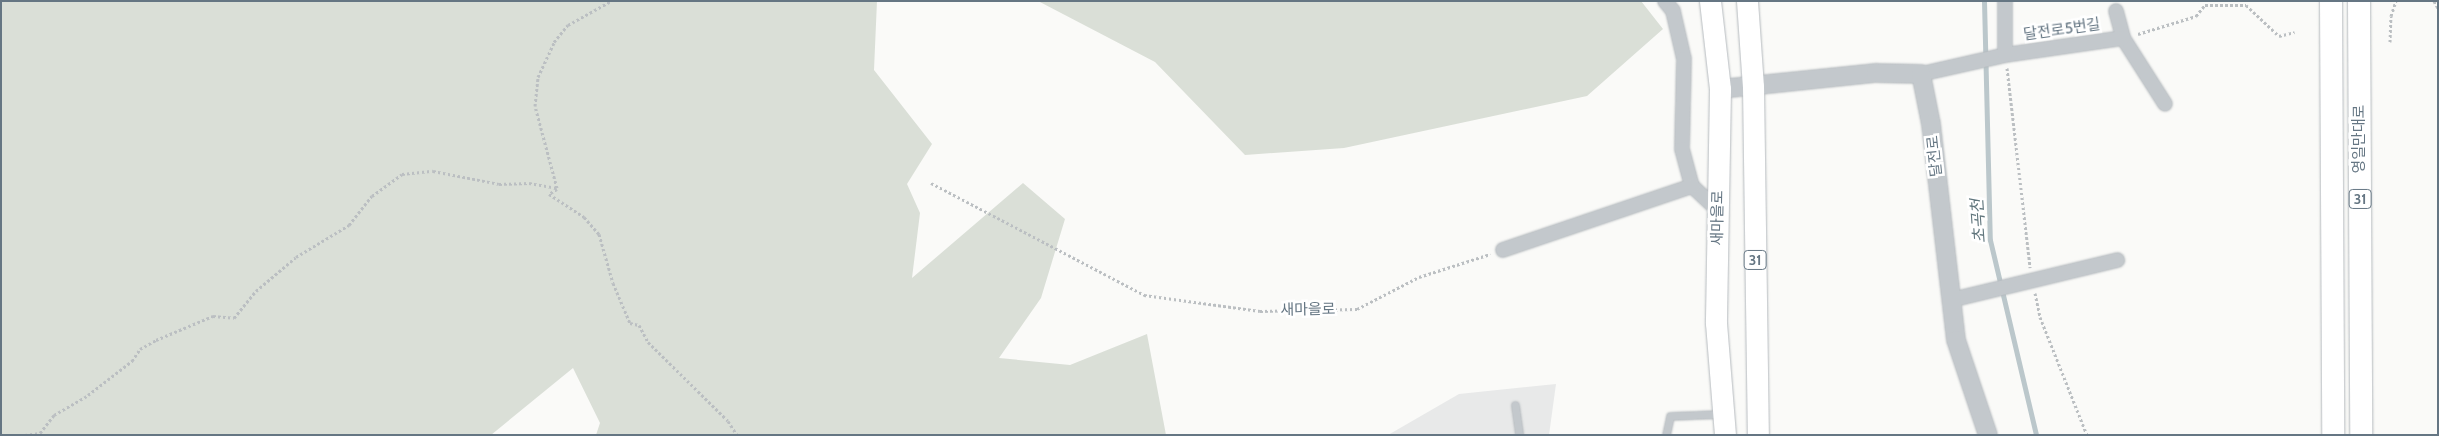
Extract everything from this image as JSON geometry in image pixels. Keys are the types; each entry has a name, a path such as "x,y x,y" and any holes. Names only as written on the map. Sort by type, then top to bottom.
{"highway":[{"name":"영일만대로","path":"2331,1 2332,358"},
{"name":"영일만대로","path":"2359,1 2361,396"},
{"path":"2325,435 2332,358"},
{"path":"2332,358 2333,435"},
{"path":"2361,396 2361,435"},
{"path":"2361,396 2368,435"}],"main road":[{"name":"새마을로","path":"1710,1 1720,89 1716,323 1724,424"},
{"name":"31","path":"1746,1 1753,86 1758,435"}],"street":[{"path":"1665,1 1672,11 1684,59 1682,150 1692,186 1718,210"},
{"name":"달전로5번길","path":"2001,56 2005,1"},
{"path":"2116,11 2123,38 2165,104"},
{"name":"달전로5번길","path":"1921,74 2001,56 2123,38"},
{"path":"1720,89 1876,72 1921,74"},
{"name":"달전로","path":"1921,74 1931,124 1956,299 1956,340 1988,435"},
{"name":"새마을로","path":"1503,250 1692,186"},
{"path":"1956,299 2117,260"}],"lane":[{"path":"1515,405 1519,435"},
{"path":"1666,435 1670,416 1724,424"}],"path":[{"path":"558,188 535,106 538,77 554,42 568,25 611,1"},
{"path":"2390,42 2391,16 2396,1"},
{"path":"2434,1 2438,8"},
{"path":"2123,38 2180,23 2196,16 2205,5 2246,5 2279,36 2295,32"},
{"path":"2001,56 2033,281 2040,317 2087,435"},
{"path":"26,435 40,432 54,415 88,395 132,361 140,349 156,340 214,316 234,318 256,291 296,257 348,225 372,196 402,174 434,171 499,184 529,183 558,188"},
{"name":"새마을로","path":"931,183 1144,295 1260,311 1357,309 1419,276 1503,250"},
{"path":"558,188 549,194 584,217 599,234 612,283 630,323 638,325 648,342 728,421 736,435"}],"shaded area":[{"path":"1,1 877,1 874,70 932,144 907,184 920,213 912,278 1023,183 1065,219 1041,298 999,358 1070,365 1147,334 1166,435 596,435 600,423 573,368 491,435 1,435"},
{"path":"1038,1 1641,1 1663,29 1587,96 1344,148 1245,155 1155,62"},
{"path":"1556,384 1549,435 1388,435 1459,394"}],"waterway":[{"name":"초곡천","path":"1984,1 1990,240 2036,435"}]}
